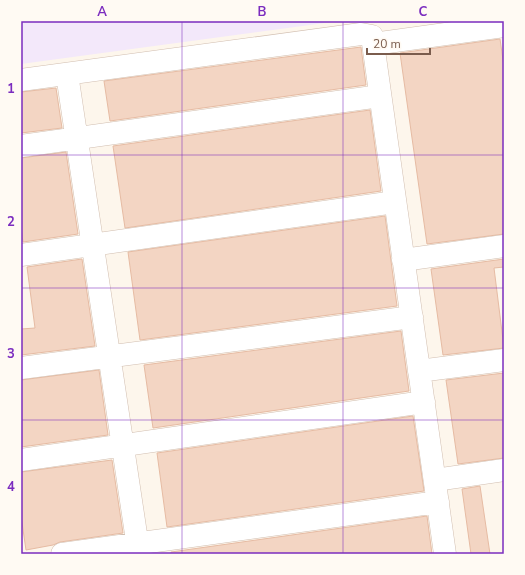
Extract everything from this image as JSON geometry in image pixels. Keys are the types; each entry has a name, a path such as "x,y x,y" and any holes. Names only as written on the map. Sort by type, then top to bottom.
{"street":[{"path":"373,44 504,26"},
{"path":"21,80 361,34 372,36 445,554"},
{"path":"67,74 138,549"},
{"path":"21,146 380,96"},
{"path":"21,255 395,202"},
{"path":"404,260 504,246"},
{"path":"21,368 412,317"},
{"path":"419,371 504,360"},
{"path":"21,460 424,402"},
{"path":"434,480 504,470"},
{"path":"62,554 138,549 438,502"}],"shaded area":[{"path":"21,21 340,21 21,64"}],"building":[{"path":"500,39 504,67 504,234 427,244 400,53"},
{"path":"361,47 366,85 110,121 104,81"},
{"path":"56,88 62,128 21,133 21,92"},
{"path":"370,110 381,191 125,228 113,146"},
{"path":"66,152 78,234 23,242 21,228 21,158"},
{"path":"385,216 397,306 140,340 128,252"},
{"path":"82,259 95,346 21,355 21,329 35,328 27,267"},
{"path":"504,259 504,267 494,268 504,348 443,355 431,269"},
{"path":"401,331 409,391 153,428 144,365"},
{"path":"99,370 108,435 21,447 21,380"},
{"path":"504,373 504,458 458,464 446,380"},
{"path":"413,416 424,491 167,527 157,453"},
{"path":"112,460 123,533 60,542 53,545 26,550 21,516 21,472"},
{"path":"480,486 490,554 471,554 462,489"},
{"path":"427,516 432,554 171,554 171,552"}]}
